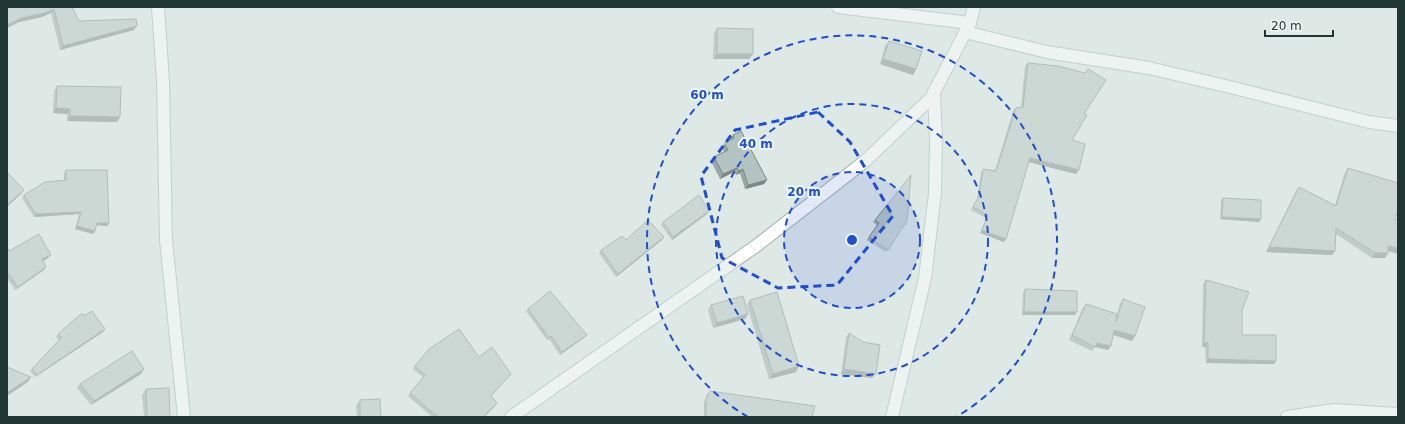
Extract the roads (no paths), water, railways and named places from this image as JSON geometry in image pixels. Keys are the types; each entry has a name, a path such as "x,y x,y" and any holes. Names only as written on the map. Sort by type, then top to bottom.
{"street":[{"path":"158,7 163,80 166,240 184,417"},
{"path":"838,7 967,28 1048,52 1149,68 1369,122 1398,126"},
{"path":"511,417 756,246 864,162 931,98 967,28 974,7"},
{"path":"892,417 925,278 934,193 936,140 934,93"},
{"path":"1287,417 1334,410 1398,414"}]}
